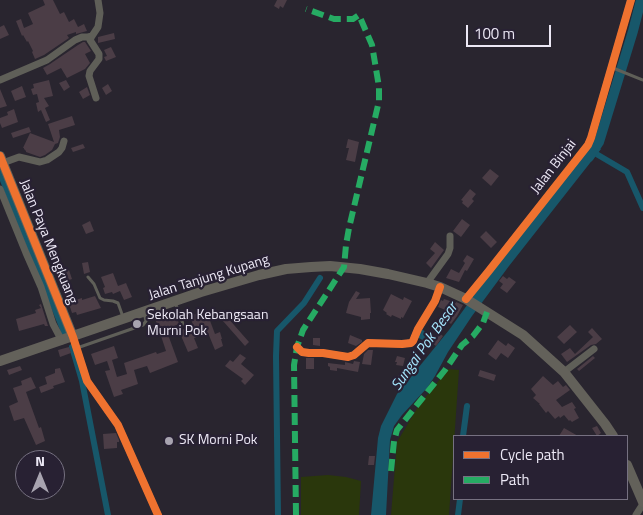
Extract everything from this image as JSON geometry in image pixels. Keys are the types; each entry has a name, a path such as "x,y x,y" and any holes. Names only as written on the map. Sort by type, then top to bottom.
{"main road":[{"name":"Jalan Paya Mengkuang","path":"1,161 73,337"},
{"name":"Jalan Tanjung Kupang","path":"0,361 259,275 286,269 311,267 330,266 360,269 440,287 482,308 523,335 564,372 612,435"},
{"path":"628,467 642,499"}],"street":[{"path":"96,98 89,76 90,71 99,59 99,54 90,40 98,28 100,13 98,0"},
{"name":"Jalan Binjai","path":"466,299 588,145 614,69 631,0"},
{"path":"0,80 46,60 75,40 92,36"},
{"path":"1,161 19,157 40,162 47,160 59,152 64,142"},
{"path":"0,189 47,302 53,324 62,340"},
{"path":"427,283 448,254 450,236"},
{"path":"297,347 302,352 323,352 348,357 354,355 368,343 411,343 435,301 440,287"},
{"path":"73,337 87,381 118,425 158,515"},
{"path":"564,372 594,349"},
{"path":"636,515 642,499"}],"lane":[{"path":"614,69 643,80"},
{"path":"88,277 94,284 101,299 114,301 119,304 124,319"},
{"path":"175,302 183,324"},
{"path":"76,348 144,325 146,321 144,312"}],"green space":[{"path":"448,369 459,370 455,435 453,435 449,515 391,515 397,442 419,405"},
{"path":"328,475 361,481 359,515 301,515 301,477"}],"water":[{"path":"591,144 601,149 472,316 427,388 394,426 390,440 386,515 371,515 378,438 381,426 397,394 449,330"},
{"path":"421,329 433,336 430,344 417,337"}],"building":[{"path":"43,0 53,0 60,14 64,12 69,22 74,19 78,27 84,24 87,31 67,35 69,38 35,59 28,41 22,36 16,21 21,19 24,28 33,24 28,13 45,5"},
{"path":"277,0 287,0 283,8 280,6 279,9 274,6"},
{"path":"4,25 9,35 0,39 0,27"},
{"path":"114,33 115,39 98,43 98,37"},
{"path":"83,42 91,51 85,54 90,63 85,69 67,78 61,68 47,75 43,68"},
{"path":"111,47 116,57 106,61 104,57 107,56 104,50"},
{"path":"49,80 53,96 44,98 49,106 45,108 50,120 46,122 41,110 38,112 36,103 39,102 37,94 33,95 31,89 34,88 33,84"},
{"path":"66,80 70,87 64,91 59,83"},
{"path":"108,84 112,91 106,95 102,88"},
{"path":"22,86 26,97 15,101 11,91"},
{"path":"87,87 90,95 83,99 79,92"},
{"path":"0,89 7,106 0,108"},
{"path":"14,109 18,122 2,128 0,118 8,115 7,112"},
{"path":"72,116 75,125 59,130 60,137 58,143 45,155 40,157 26,152 23,148 30,133 54,142 48,124"},
{"path":"29,127 31,132 13,138 11,133"},
{"path":"348,139 359,142 355,162 346,160 349,148 346,148"},
{"path":"83,144 85,148 73,152 71,148"},
{"path":"490,169 499,176 491,186 482,178"},
{"path":"470,189 476,194 472,199 474,201 468,208 461,200"},
{"path":"462,219 470,225 461,237 453,231"},
{"path":"90,221 94,231 86,234 82,225"},
{"path":"486,231 497,242 491,248 480,237"},
{"path":"435,242 444,250 431,268 426,263 435,253 430,249"},
{"path":"467,255 474,259 467,271 465,270 459,282 446,278 451,269 459,273"},
{"path":"88,262 90,272 84,274 82,263"},
{"path":"69,270 72,279 63,282 60,273"},
{"path":"113,273 118,286 126,283 132,297 124,300 120,291 113,294 112,292 105,294 103,288 105,287 101,277"},
{"path":"503,276 507,279 509,277 516,282 507,293 500,288 503,284 499,281"},
{"path":"356,291 360,293 356,299 370,298 370,319 361,320 361,317 346,313 349,302"},
{"path":"391,294 403,300 404,297 412,301 401,319 392,315 391,317 383,310"},
{"path":"95,296 101,308 77,315 76,312 72,313 69,304 73,303 72,301"},
{"path":"444,299 463,305 451,324 446,320 453,313 438,307 441,300 443,301"},
{"path":"41,304 48,326 44,324 19,331 16,319 36,313 35,310 41,308 39,305"},
{"path":"206,310 215,334 220,332 223,346 215,350 208,333 194,338 198,348 188,352 179,331 193,325 190,316"},
{"path":"173,313 173,315 176,314 179,324 166,329 178,362 150,373 147,366 134,370 138,384 121,390 123,394 114,397 105,371 110,370 107,361 95,365 91,354 114,346 118,358 112,360 117,377 127,374 124,363 156,352 157,354 166,351 156,321 169,317 168,315"},
{"path":"227,317 249,342 245,346 223,321"},
{"path":"570,325 577,332 564,344 557,337"},
{"path":"592,328 602,339 567,362 561,354 570,348 575,354 593,337 588,332"},
{"path":"439,333 443,336 436,346 432,343"},
{"path":"350,335 362,340 362,342 356,346 348,343"},
{"path":"313,338 320,338 320,346 313,345"},
{"path":"498,340 506,346 508,343 515,348 508,358 501,353 496,360 488,354"},
{"path":"69,347 71,353 60,357 58,350"},
{"path":"368,350 373,350 371,365 362,364 364,354"},
{"path":"240,354 246,358 241,364 254,375 245,385 241,381 243,379 225,366 230,360 233,362"},
{"path":"397,356 405,358 403,366 396,365"},
{"path":"593,356 595,358 579,371 577,369"},
{"path":"306,358 314,358 314,369 306,369"},
{"path":"354,361 360,362 358,372 337,368 337,371 330,370 328,366 328,363 345,365 345,362 353,364"},
{"path":"20,366 22,370 9,375 7,370"},
{"path":"60,368 65,382 41,393 39,387 47,384 45,377 55,373 55,369"},
{"path":"480,370 496,375 494,381 478,376"},
{"path":"400,373 405,376 399,385 394,382"},
{"path":"543,376 553,385 558,381 563,387 566,385 570,390 556,400 562,407 572,402 579,418 572,422 564,415 555,419 548,411 546,413 533,398 536,395 531,389"},
{"path":"31,377 36,388 26,392 45,441 36,445 24,418 14,421 9,406 18,402 13,388 22,385 21,381"},
{"path":"597,426 601,433 596,435 592,428"},
{"path":"564,428 576,435 560,435"},
{"path":"116,433 119,440 117,448 104,449 103,434"},
{"path":"369,456 375,456 374,465 368,465"}],"waterway":[{"name":"Sungai Pok Besar","path":"589,157 599,142 641,0"},
{"path":"593,152 627,172 643,208"},
{"path":"0,173 64,332"},
{"path":"278,515 277,331 304,303 320,278"},
{"path":"72,347 82,381 108,515"},
{"path":"463,435 467,406"},
{"path":"458,515 460,500"}],"marked path":[{"path":"296,515 294,365 297,347 303,330 344,267 349,228 379,101 379,87 372,45 359,15 353,19 334,19 306,9"},
{"path":"391,471 397,430 445,370 462,345 473,336 483,323 487,312"}],"cycle path":[{"path":"466,299 588,145 631,0"},
{"path":"0,156 73,337 87,381 118,425 158,515"},
{"path":"297,347 302,352 348,357 354,355 368,343 411,343 435,301 440,287"}],"place":[{"name":"Sekolah Kebangsaan Murni Pok","path":"137,324"},
{"name":"SK Morni Pok","path":"169,441"}]}
